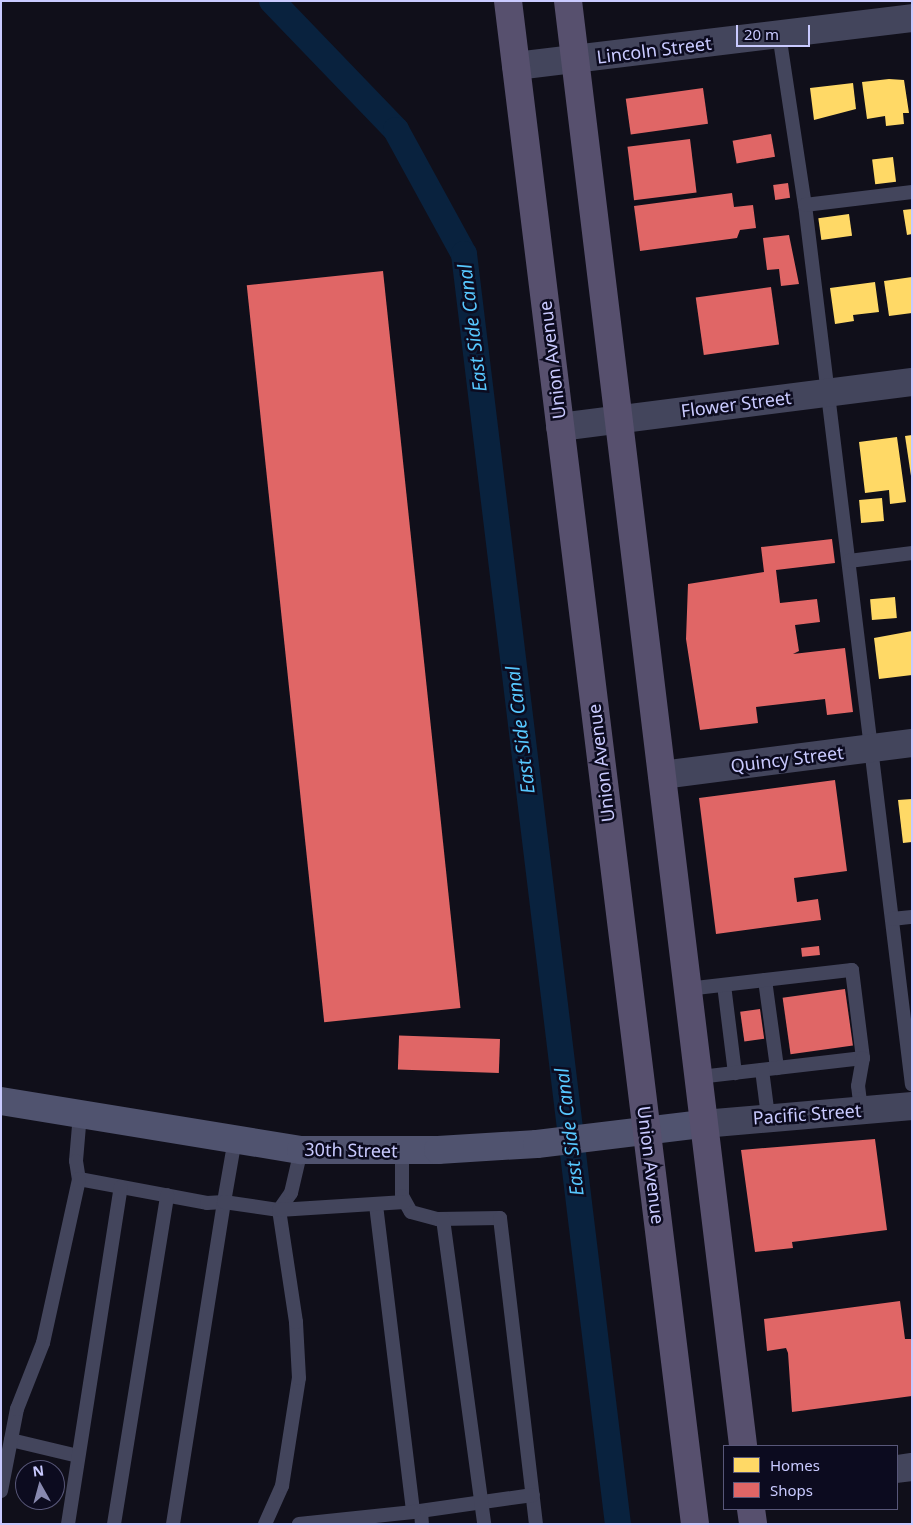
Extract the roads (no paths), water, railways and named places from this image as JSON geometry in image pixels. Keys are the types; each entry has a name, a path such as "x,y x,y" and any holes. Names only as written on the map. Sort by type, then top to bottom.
{"main road":[{"name":"Union Avenue","path":"508,1 695,1524"},
{"path":"568,1 743,1445"},
{"path":"751,1510 753,1524"}],"street":[{"name":"Lincoln Street","path":"516,66 912,18"},
{"name":"Flower Street","path":"560,427 912,382"},
{"name":"Quincy Street","path":"662,774 912,743"},
{"name":"30th Street","path":"5,1102 301,1150 402,1151 538,1144 703,1124"},
{"name":"Pacific Street","path":"703,1124 768,1116 912,1106"},
{"path":"898,1469 912,1467"}],"lane":[{"path":"779,34 805,205 825,393 849,561 912,1085"},
{"path":"805,205 912,192"},
{"path":"849,561 912,553"},
{"path":"892,919 912,917"},
{"path":"687,989 852,970 863,1058 858,1086 861,1110"},
{"path":"765,980 777,1068"},
{"path":"724,985 735,1073"},
{"path":"698,1077 863,1058"},
{"path":"762,1070 768,1116"},
{"path":"1,1491 17,1409 43,1343 79,1179 76,1161 80,1114"},
{"path":"173,1524 235,1139"},
{"path":"265,1524 282,1486 299,1378 296,1322 278,1210 291,1193 301,1150"},
{"path":"402,1151 405,1202 411,1212 443,1219 500,1218 536,1524"},
{"path":"79,1179 167,1195 278,1210 405,1202"},
{"path":"68,1524 121,1187"},
{"path":"114,1524 167,1195"},
{"path":"376,1205 419,1515"},
{"path":"443,1219 484,1524"},
{"path":"11,1440 78,1456"},
{"path":"299,1524 419,1515 481,1502 533,1495"}],"waterway":[{"name":"East Side Canal","path":"272,1 396,130 464,254 618,1524"}]}
